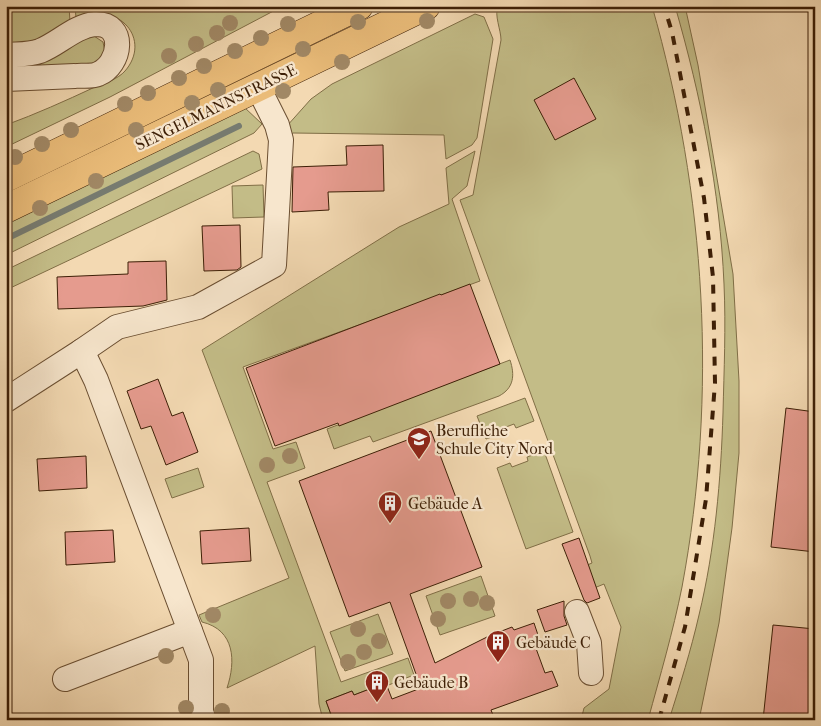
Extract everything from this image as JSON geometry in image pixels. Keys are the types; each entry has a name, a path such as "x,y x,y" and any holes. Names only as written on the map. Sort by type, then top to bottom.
{"main road":[{"name":"SENGELMANNSTRASSE","path":"6,178 359,6"},
{"name":"SENGELMANNSTRASSE","path":"6,208 426,6"}],"street":[{"path":"6,55 30,54 83,27 95,24 105,26 114,32 118,42 118,54 111,64 98,74 6,79"},
{"path":"6,400 117,327 198,306 274,265 281,140 277,125 258,87"},
{"path":"82,351 96,380 200,660 201,712 204,720"},
{"path":"577,612 589,644 591,673"},
{"path":"64,679 190,631"}],"shaded area":[{"path":"45,6 69,6 70,22 40,42 6,44 6,11 45,9"},
{"path":"75,6 283,6 110,97 6,147 6,125 115,79 125,71 132,59 135,47 133,36 127,26 118,19 106,14 92,14 76,18"},
{"path":"498,6 652,6 670,77 685,149 695,222 701,295 703,368 700,441 693,514 682,587 648,720 581,720 584,708 609,689 621,627 604,584 582,593 573,571 592,563 590,556 460,200 473,195 501,40 497,14"},
{"path":"675,6 685,6 698,65 733,274 739,381 739,453 732,528 719,623 699,720 669,720 696,628 705,590 713,539 719,489 722,438 725,300 722,249 714,179 701,109"},
{"path":"475,14 484,17 493,39 477,138 472,145 446,159 444,135 293,133 290,135 286,127 311,99 332,84"},
{"path":"84,36 94,36 103,42 105,52 100,63 40,69 40,61"},
{"path":"244,107 262,124 254,133 6,255 6,222"},
{"path":"253,151 259,154 262,169 6,290 6,270"},
{"path":"475,151 467,186 452,199 480,281 243,367 273,449 296,442 305,468 267,482 341,682 408,658 414,675 381,688 380,685 354,695 352,691 326,701 333,720 323,720 319,704 315,646 227,688 232,667 232,657 227,639 213,626 202,622 199,615 289,578 202,350 399,227 449,204 446,168"},
{"path":"263,185 264,217 233,218 232,186"},
{"path":"510,360 512,381 508,389 499,396 373,442 370,436 334,449 327,429"},
{"path":"525,398 534,421 516,428 514,424 498,430 500,434 486,439 477,416"},
{"path":"544,451 573,532 526,549 497,468 510,463 512,467 528,461 527,457"},
{"path":"198,468 204,487 172,498 165,479"},
{"path":"481,576 495,616 440,635 426,596"},
{"path":"378,614 393,654 345,671 330,632"}],"building":[{"path":"574,78 596,119 555,140 534,100"},
{"path":"383,145 384,191 328,192 329,210 292,212 293,167 347,165 346,146"},
{"path":"240,225 241,267 237,270 204,271 202,226"},
{"path":"166,261 167,300 143,306 58,309 57,277 128,274 128,262"},
{"path":"470,284 500,364 339,426 338,423 275,446 246,368"},
{"path":"158,379 172,416 183,412 198,452 166,465 151,426 141,429 127,391"},
{"path":"786,408 815,412 815,552 771,547"},
{"name":"Gebäude A","path":"431,431 482,567 410,594 435,663 489,636 512,627 514,630 534,623 540,641 534,643 545,673 552,671 558,686 491,710 495,720 333,720 326,701 352,691 354,695 380,685 381,688 387,686 392,699 421,688 390,602 349,617 299,481"},
{"path":"86,456 87,488 39,491 37,459"},
{"path":"249,528 251,561 202,564 200,531"},
{"path":"113,530 115,562 66,565 65,532"},
{"path":"579,538 600,598 587,603 584,600 562,544"},
{"path":"564,601 564,616 567,625 545,632 537,610"},
{"path":"773,625 815,629 815,720 763,720"}],"waterway":[{"path":"6,239 239,126"}],"railway":[{"path":"659,720 685,627 706,499 715,383 713,277 704,198 672,32 664,6"},
{"path":"807,6 815,19"}],"place":[{"name":"Berufliche Schule City Nord","path":"419,460"},
{"name":"Gebäude A","path":"390,524"},
{"name":"Gebäude C","path":"498,663"},
{"name":"Gebäude B","path":"377,703"}]}
